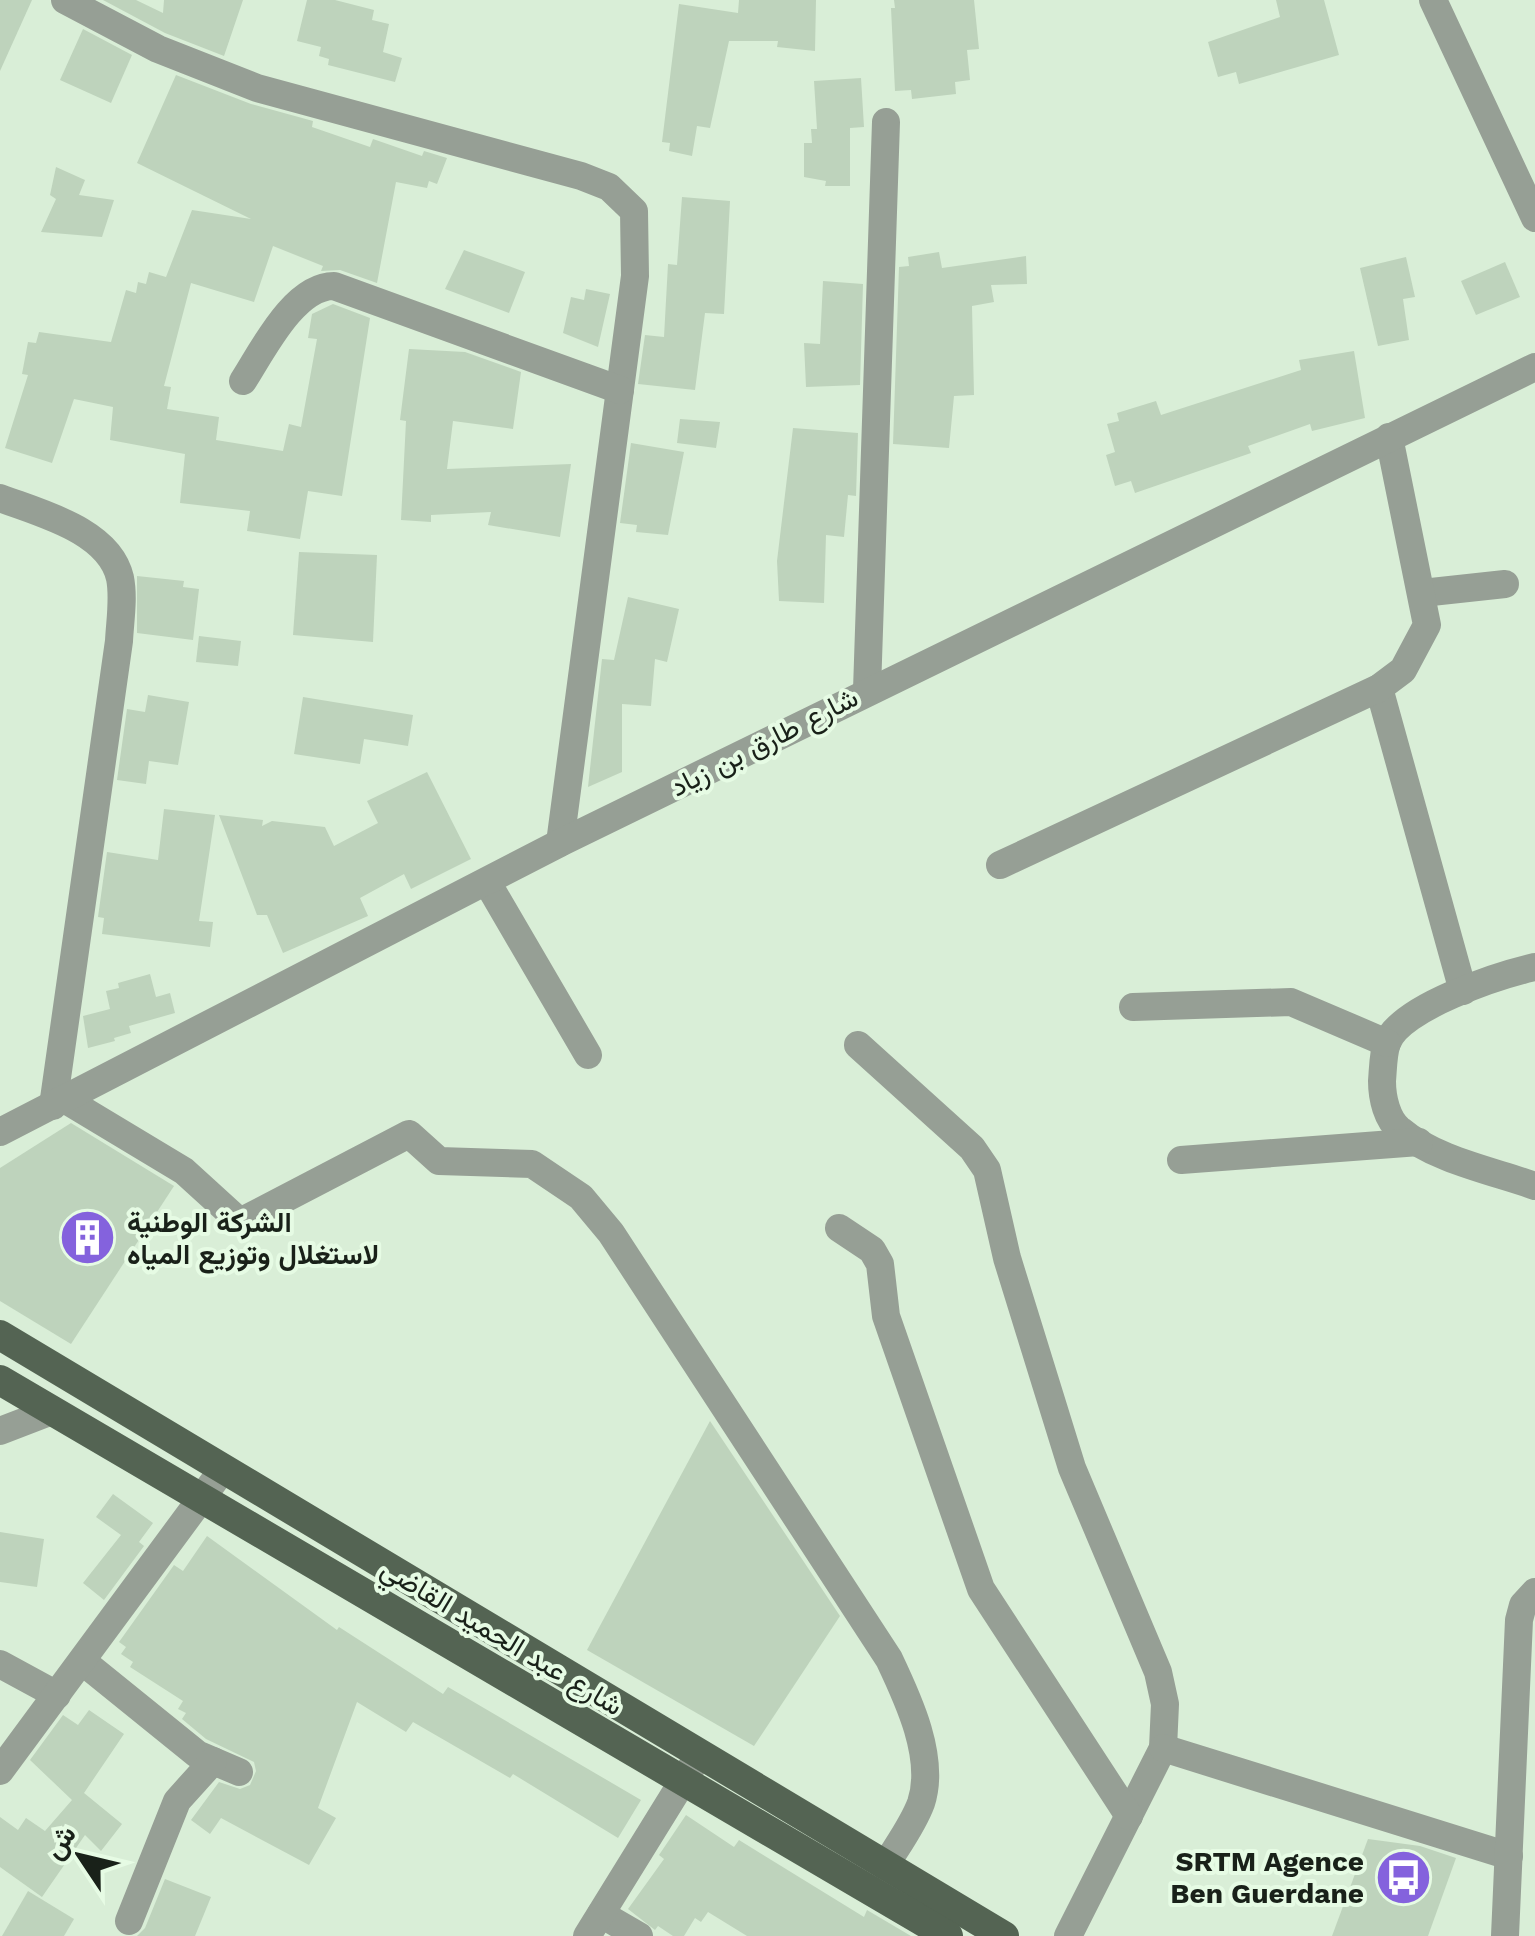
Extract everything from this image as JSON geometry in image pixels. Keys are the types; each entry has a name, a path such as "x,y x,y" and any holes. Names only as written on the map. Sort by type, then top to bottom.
{"main road":[{"name":"شارع عبد الحميد القاضي","path":"0,1335 223,1470 948,1936"},
{"name":"شارع عبد الحميد القاضي","path":"0,1380 202,1500 691,1768 885,1866 1004,1936"}],"street":[{"path":"65,0 158,48 257,88 609,187 624,198 637,226 620,390 560,843"},
{"path":"1432,0 1535,218"},
{"path":"867,690 886,122"},
{"path":"243,380 302,300 318,288 334,286 620,390"},
{"name":"شارع طارق بن زياد","path":"0,1132 560,843 867,690 1535,367"},
{"path":"1000,866 1379,688 1403,670 1427,626 1389,437"},
{"path":"0,498 82,534 110,560 121,582 119,641 60,1103 184,1171 240,1222 409,1134 439,1160 532,1164 581,1197 643,1282 889,1658 903,1688 924,1759 925,1786 920,1806 885,1866"},
{"path":"1422,593 1505,584"},
{"path":"1379,688 1463,991"},
{"path":"486,882 588,1055"},
{"path":"1535,967 1463,991 1407,1020 1387,1042 1384,1104 1398,1129 1420,1142 1535,1186"},
{"path":"1133,1007 1292,1002 1387,1042"},
{"path":"858,1045 972,1148 991,1177 1007,1258 1072,1468 1158,1672 1165,1704 1163,1748 1068,1936"},
{"path":"1181,1160 1420,1142"},
{"path":"839,1228 872,1250 880,1264 886,1316 981,1589 1129,1816"},
{"path":"0,1431 52,1411"},
{"path":"0,1771 223,1470"},
{"path":"1505,1936 1519,1620 1523,1605 1535,1592"},
{"path":"82,1661 197,1754 240,1772"},
{"path":"0,1664 57,1695"},
{"path":"1163,1748 1509,1856"},
{"path":"129,1922 177,1801 213,1761"},
{"path":"639,1936 594,1925 691,1768"}],"building":[{"path":"0,0 32,0 0,71"},
{"path":"103,0 136,0 163,13 164,0 243,0 224,56 165,33"},
{"path":"307,0 335,0 374,10 372,20 389,24 383,52 402,58 395,82 328,65 329,59 319,56 321,47 297,41"},
{"path":"739,0 816,0 815,51 777,47 778,41 729,41 710,128 697,126 692,156 669,151 670,143 662,142 679,4 738,13"},
{"path":"894,0 974,0 979,49 967,50 970,80 955,82 956,94 912,99 911,90 895,91 891,8 895,8"},
{"path":"1276,0 1324,0 1339,55 1239,84 1236,72 1218,77 1208,42 1280,17"},
{"path":"83,29 132,55 111,103 60,80"},
{"path":"176,75 251,104 313,121 312,127 370,147 373,139 422,156 424,151 447,158 437,184 429,181 427,188 396,182 377,283 340,270 321,271 323,266 273,246 254,302 191,283 164,386 171,387 167,409 219,417 216,440 283,451 289,424 301,427 317,339 308,338 312,314 333,304 370,318 342,496 308,491 300,539 247,531 250,511 180,503 185,454 110,440 113,407 74,399 52,463 5,448 28,375 22,374 28,342 36,343 39,332 111,342 126,290 136,293 138,282 146,284 149,272 166,277 192,210 251,219 137,163"},
{"path":"861,78 864,127 850,128 850,186 825,186 826,181 804,177 804,143 812,143 811,129 817,129 814,81"},
{"path":"56,167 85,180 79,195 114,200 102,237 41,232 56,199 50,195"},
{"path":"682,197 730,201 724,314 705,313 695,390 638,384 645,335 664,337 668,264 677,265"},
{"path":"464,250 525,272 509,313 445,289"},
{"path":"939,252 942,268 1026,256 1027,284 991,285 994,302 972,306 974,395 954,396 949,448 893,444 899,267 909,266 908,257"},
{"path":"1406,257 1415,297 1403,299 1409,340 1378,346 1360,268"},
{"path":"1505,262 1520,297 1476,315 1461,281"},
{"path":"823,281 863,284 860,385 806,387 804,343 820,344"},
{"path":"586,289 610,294 598,347 563,333 571,297 584,300"},
{"path":"409,349 465,352 521,372 513,429 453,421 447,469 571,464 560,537 488,525 491,512 431,515 431,522 401,520 406,421 400,420"},
{"path":"1354,351 1365,418 1312,431 1310,424 1248,446 1251,453 1135,493 1131,481 1115,486 1106,455 1115,452 1107,424 1119,421 1117,413 1156,401 1161,415 1301,370 1299,360"},
{"path":"680,419 720,422 716,448 677,443"},
{"path":"793,428 858,433 856,496 848,495 844,537 826,535 824,603 779,601 777,561"},
{"path":"631,443 684,452 668,535 636,532 637,525 620,523"},
{"path":"299,552 377,555 373,642 293,635"},
{"path":"137,576 184,581 183,587 199,589 193,640 137,633"},
{"path":"628,597 679,609 667,662 655,659 651,706 622,704 622,772 588,787 602,659 614,660"},
{"path":"199,636 241,641 238,666 196,662"},
{"path":"148,695 189,702 178,765 149,761 146,784 117,780 127,709 145,712"},
{"path":"303,697 413,715 408,746 364,739 360,764 294,754"},
{"path":"427,772 471,859 411,889 404,874 360,898 368,916 283,953 267,915 257,915 219,815 263,820 262,826 272,821 325,827 334,846 378,823 367,801"},
{"path":"164,809 215,815 199,921 213,922 210,947 102,934 104,918 98,917 107,852 158,860"},
{"path":"150,974 156,997 170,993 175,1013 129,1026 131,1033 88,1048 83,1016 110,1009 106,991 119,988 118,983"},
{"name":"الشركة الوطنية لاستغلال وتوزيع المياه","path":"71,1123 174,1186 71,1344 0,1301 0,1168"},
{"path":"710,1421 840,1616 754,1746 587,1650"},
{"path":"113,1494 153,1523 139,1542 144,1546 104,1600 83,1583 121,1535 96,1517"},
{"path":"0,1532 44,1539 37,1587 0,1582"},
{"path":"207,1536 337,1630 339,1627 443,1694 448,1687 641,1800 618,1838 513,1774 510,1778 413,1722 406,1732 357,1702 318,1808 336,1818 309,1865 221,1818 210,1834 191,1820 219,1782 240,1789 250,1785 256,1771 254,1762 206,1739 182,1719 186,1713 178,1709 183,1701 130,1667 133,1662 121,1654 126,1647 119,1642 174,1565 183,1571"},
{"path":"89,1710 124,1734 84,1793 122,1824 101,1851 85,1835 42,1897 0,1867 0,1817 18,1830 26,1818 45,1831 72,1800 30,1760 63,1715 78,1725"},
{"path":"686,1815 734,1847 739,1840 864,1917 867,1910 911,1936 747,1936 708,1912 701,1922 695,1918 684,1936 673,1936 658,1926 655,1930 628,1909 664,1859 659,1855"},
{"name":"SRTM Agence Ben Guerdane","path":"1368,1839 1420,1846 1456,1858 1428,1936 1332,1936"},
{"path":"165,1879 211,1897 195,1936 137,1936 145,1928"},
{"path":"28,1891 74,1919 64,1936 2,1936"}],"place":[{"name":"الشركة الوطنية لاستغلال وتوزيع المياه","path":"88,1238"},
{"name":"SRTM Agence Ben Guerdane","path":"1403,1877"}]}
